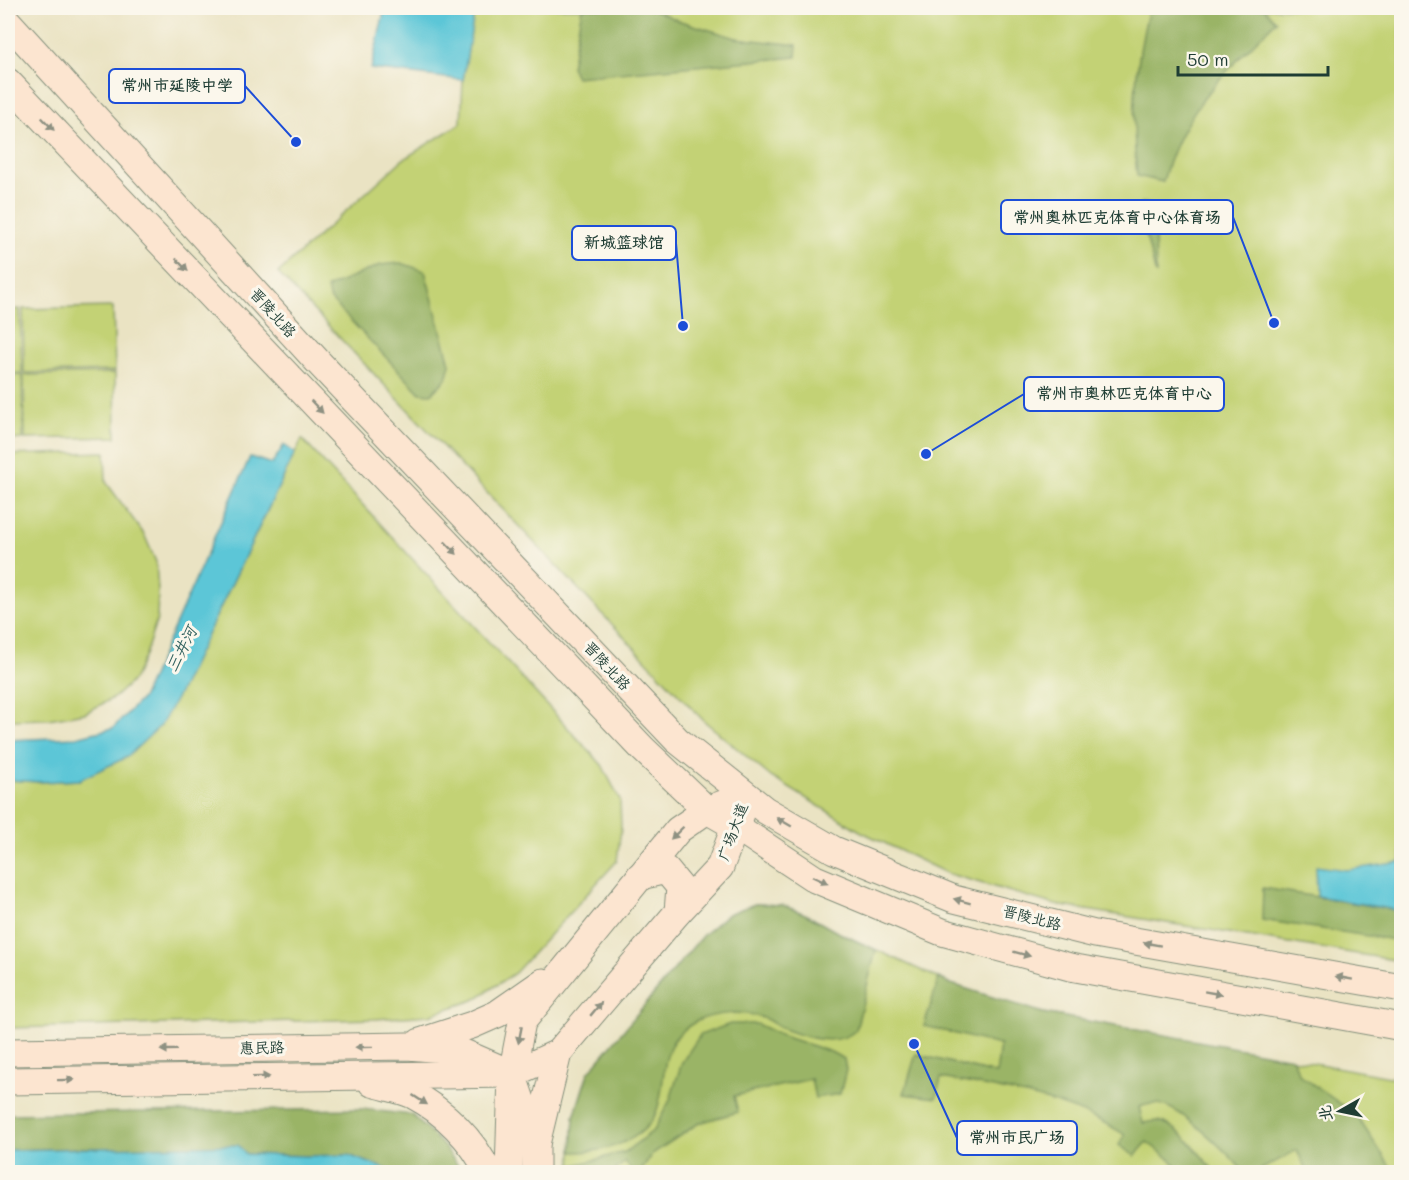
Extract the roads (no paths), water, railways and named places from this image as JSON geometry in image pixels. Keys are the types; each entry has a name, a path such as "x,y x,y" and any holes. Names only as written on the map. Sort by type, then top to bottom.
{"main road":[{"name":"晋陵北路","path":"8,22 320,364 677,740 765,810 834,850 954,899 1095,934 1401,988"},
{"name":"晋陵北路","path":"8,82 643,749 707,810 815,879 942,932 1071,967 1401,1028"},
{"name":"广场大道","path":"509,1173 512,1074 522,1022 678,830 707,810 746,795"},
{"name":"广场大道","path":"536,1173 536,1144 558,1053 678,912 720,867 746,795"},
{"path":"640,876 666,870 680,887 678,912"},
{"path":"407,1046 472,1025 497,1014 573,959"},
{"name":"惠民路","path":"8,1052 407,1046 457,1050 512,1074"},
{"name":"惠民路","path":"8,1081 512,1074 558,1053"},
{"path":"512,1074 536,1144"},
{"path":"345,1076 412,1095 448,1119 480,1156 488,1173"}],"water":[{"path":"385,8 475,8 463,80 371,69"},
{"name":"三井河","path":"284,445 295,453 179,693 161,725 127,757 79,780 40,782 8,780 8,740 76,737 113,728 143,697 250,457 272,464"},
{"path":"1401,862 1401,911 1317,896 1316,866 1347,870"},
{"path":"238,1145 246,1154 348,1155 394,1172 8,1172 8,1150"}],"place":[{"name":"常州市延陵中学","path":"296,142"},
{"name":"常州奥林匹克体育中心体育场","path":"1274,323"},
{"name":"新城篮球馆","path":"683,326"},
{"name":"常州市奥林匹克体育中心","path":"926,454"},
{"name":"常州市民广场","path":"914,1044"}]}
